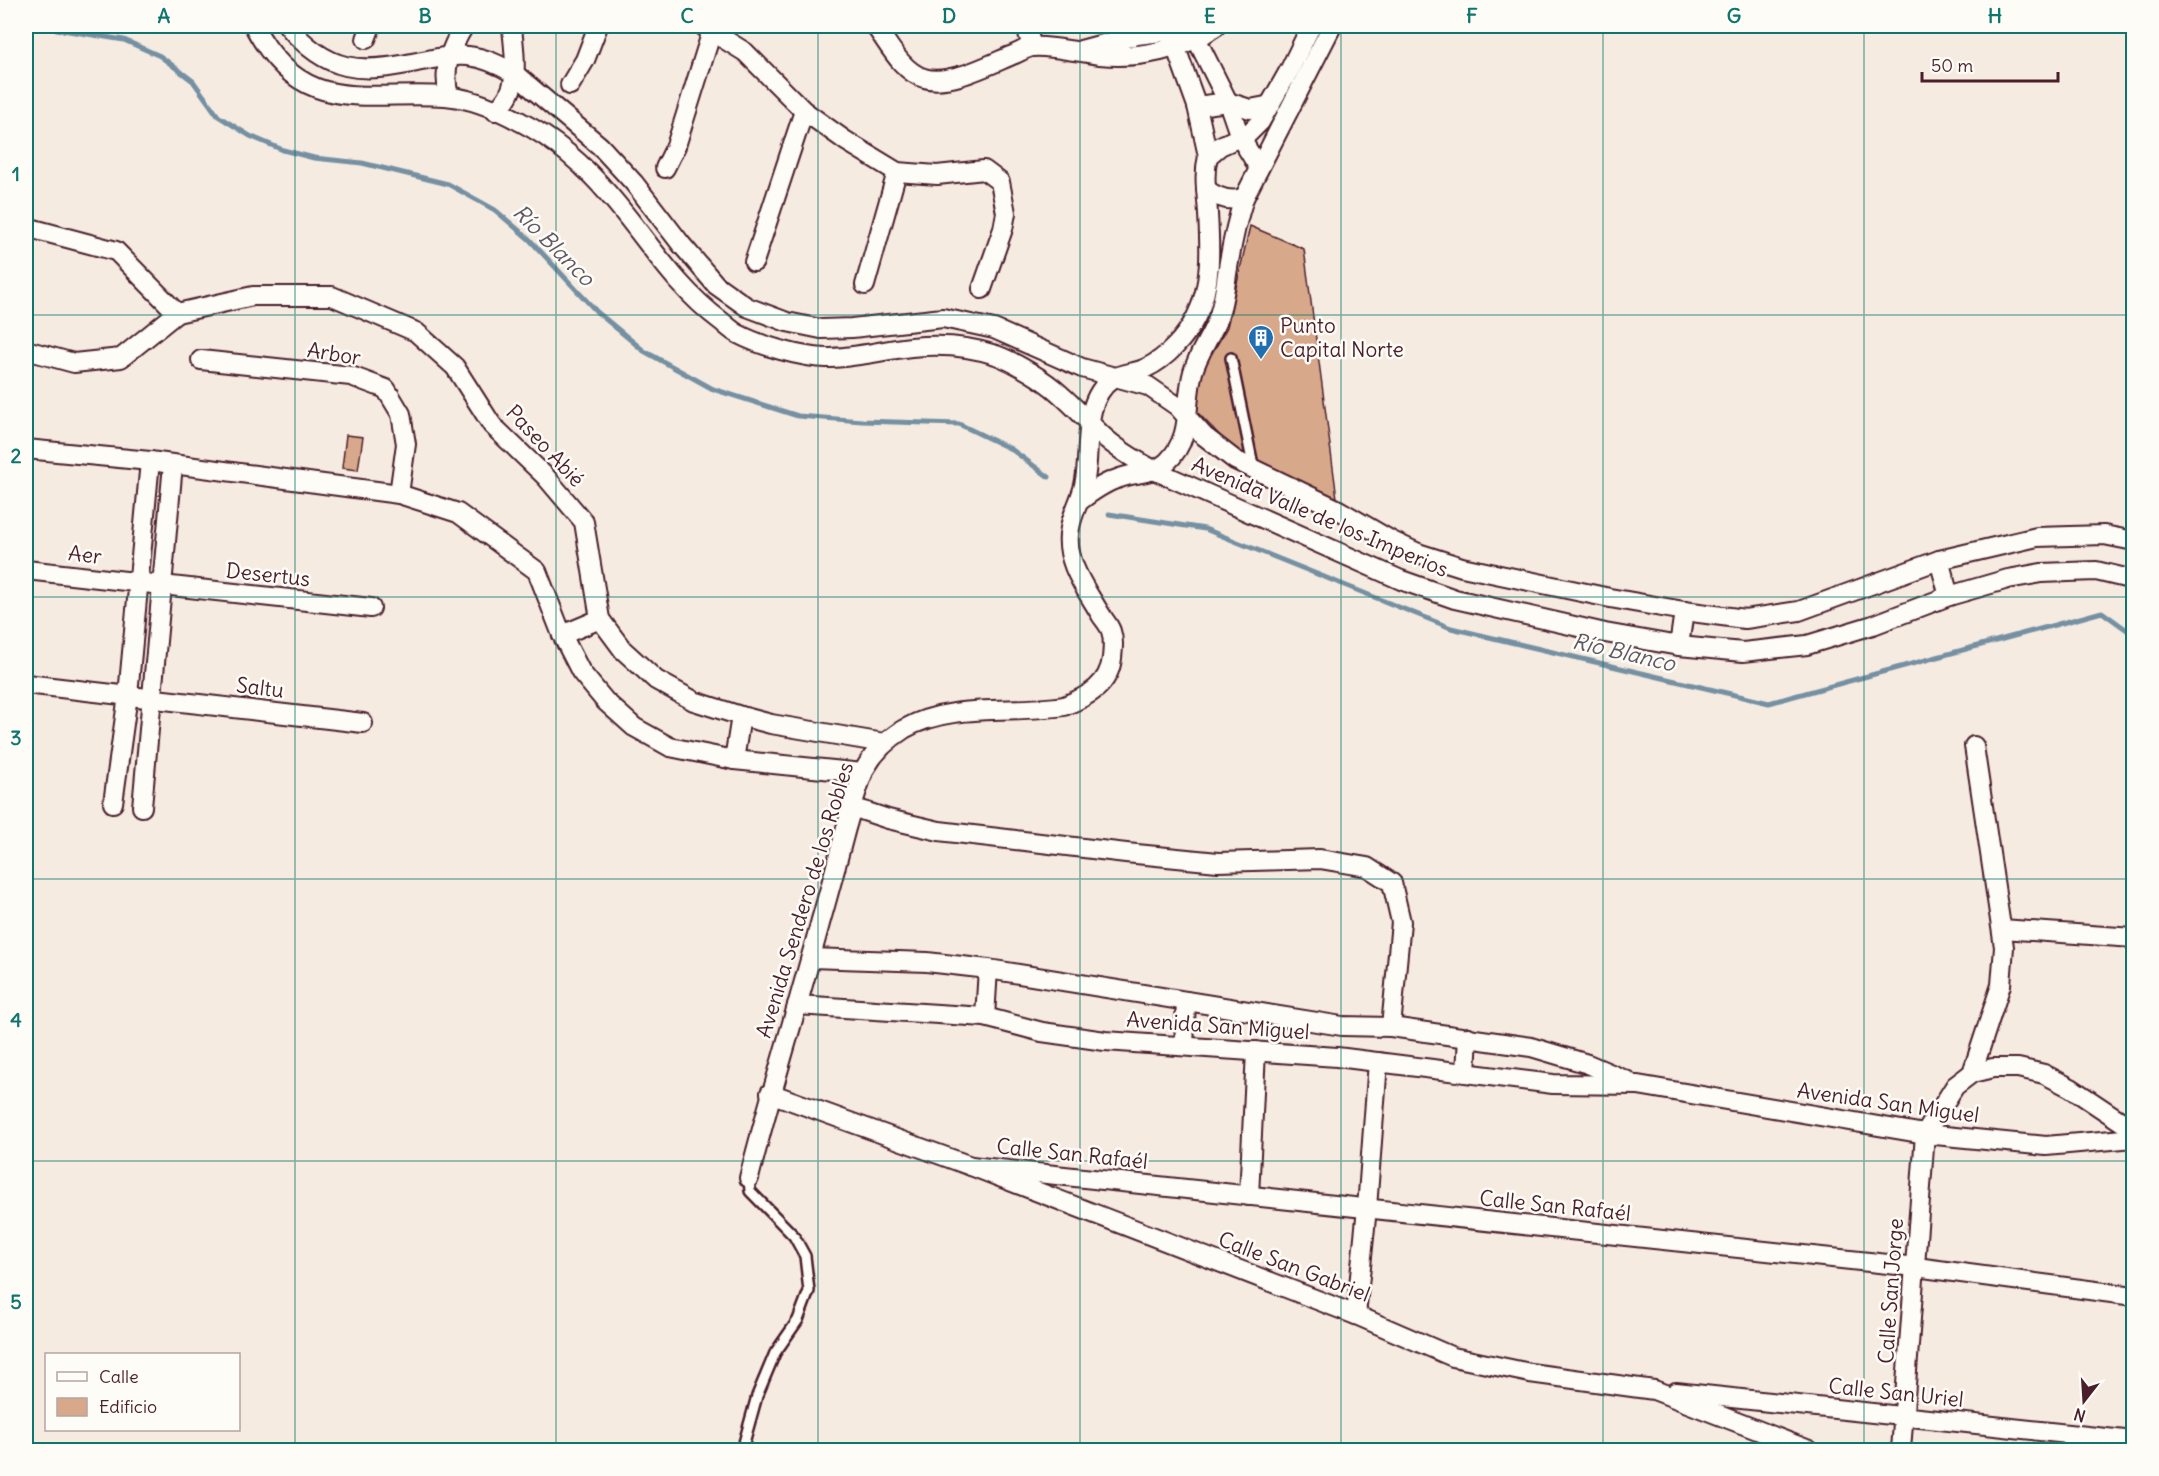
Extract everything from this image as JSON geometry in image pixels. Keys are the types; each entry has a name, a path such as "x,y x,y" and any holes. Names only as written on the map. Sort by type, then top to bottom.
{"street":[{"path":"254,26 272,55 287,70 306,83 323,90 357,97 448,96 520,121 545,136 583,165 613,198 657,258 700,305 738,334 782,350 825,358 864,355 911,347 955,346 997,356 1029,373 1059,393 1120,450 1156,471"},
{"path":"288,26 304,43 321,56 355,68 380,70 448,56 470,56 483,58 515,74 600,146 634,183 716,285 747,307 777,319 821,329 943,318 971,322 1028,343 1082,369 1148,386 1177,406 1188,420"},
{"path":"448,96 445,76 448,56 464,26"},
{"path":"495,111 508,100 514,85 512,26"},
{"path":"570,85 585,60 598,26"},
{"path":"875,26 907,69 922,78 939,81 1032,47 1077,51 1107,42 1216,26"},
{"path":"1026,26 1032,47"},
{"path":"1208,156 1220,146 1254,130 1271,105 1311,26"},
{"path":"1082,500 1098,488 1116,479 1136,473 1156,471 1178,449 1185,435 1196,360 1218,318 1238,216 1244,198 1332,26"},
{"path":"665,168 676,146 707,28 745,52 804,111 846,141 897,172 937,175 984,170 1000,182 1006,213 1003,229 982,289"},
{"path":"1113,378 1146,368 1164,357 1181,340 1197,315 1205,293 1208,271 1205,169 1208,156 1180,32"},
{"path":"1180,32 1228,102 1240,137 1259,168"},
{"path":"1197,106 1228,102 1250,109 1271,105"},
{"path":"754,261 804,111"},
{"path":"865,285 897,172"},
{"path":"1206,189 1220,198 1236,200 1244,198"},
{"path":"26,227 116,251 177,313 121,358 74,363 26,350"},
{"name":"Paseo Abié","path":"177,313 253,296 332,296 416,332 455,367 492,425 545,476 584,522 600,619 623,650 656,680 694,701 741,716 771,724 884,743"},
{"name":"Arbor","path":"201,360 351,376 386,389 401,414 406,444 399,494"},
{"name":"Avenida Sendero de los Robles","path":"749,1178 770,1093 811,958 852,807 863,773 874,754 884,743 924,719 951,713 1064,706 1082,699 1098,688 1106,678 1111,665 1113,645 1110,630 1072,562 1069,549 1070,526 1082,500 1088,462 1089,423 1096,398 1113,378"},
{"name":"Avenida Valle de los Imperios","path":"1188,420 1219,448 1254,470 1329,505 1418,553 1462,567 1512,578 1684,611 1745,619 1799,611 1939,560 2037,537 2104,535 2133,541"},
{"path":"26,449 150,461 399,494 458,513 537,571 562,635 581,672 605,701 634,727 670,747 734,760 863,773"},
{"path":"113,803 128,695 150,461"},
{"path":"142,807 173,464"},
{"name":"Avenida Valle de los Imperios","path":"1156,471 1401,580 1455,599 1605,633 1679,646 1743,652 1807,645 1874,625 1949,596 2008,579 2041,573 2096,571 2133,580"},
{"path":"1939,560 1949,596"},
{"name":"Aer","path":"26,570 161,587"},
{"name":"Desertus","path":"161,587 371,608"},
{"path":"1679,646 1684,611"},
{"path":"562,635 600,619"},
{"name":"Saltu","path":"26,684 363,723"},
{"path":"734,760 741,716"},
{"path":"1972,1072 2001,985 2004,947 1974,746"},
{"path":"852,807 888,819 939,831 1218,862 1320,859 1367,867 1392,883 1401,922 1391,1027"},
{"path":"2002,929 2133,938"},
{"name":"Avenida San Miguel","path":"811,958 927,962 988,969 1341,1026 1391,1027 1468,1037 1531,1047 1588,1064 1638,1085"},
{"path":"985,1017 988,969"},
{"path":"1184,1046 1186,1001"},
{"name":"Avenida San Miguel","path":"797,1005 985,1017 1042,1032 1105,1041 1337,1057 1553,1084 1638,1085 1925,1134 2046,1146 2133,1138"},
{"path":"1337,1057 1341,1026"},
{"path":"1466,1072 1468,1037"},
{"path":"1250,1196 1256,1051"},
{"path":"1356,1314 1378,1062"},
{"path":"1925,1134 1955,1086 1972,1072 1993,1068 2018,1068 2044,1074 2071,1088 2133,1130"},
{"name":"Calle San Gabriel","path":"770,1093 971,1166 1356,1314 1453,1358 1530,1373 1654,1390 1809,1450"},
{"name":"Calle San Jorge","path":"1901,1450 1925,1134"},
{"name":"Calle San Rafaél","path":"971,1166 1916,1267 2133,1296"},
{"name":"Calle San Uriel","path":"1654,1390 2133,1441"}],"lane":[{"path":"1231,358 1254,470"},
{"path":"742,1450 757,1396 775,1353 798,1320 809,1291 805,1257 794,1236 750,1191 749,1178"}],"building":[{"name":"Punto Capital Norte","path":"1250,226 1304,249 1337,498 1262,466 1232,448 1197,412 1196,395 1206,356 1217,345 1227,327"},
{"path":"346,435 363,437 358,470 342,468"}],"waterway":[{"name":"Río Blanco","path":"38,26 124,40 160,56 193,81 218,116 250,136 283,150 314,158 362,163 448,184 495,210 529,239 597,312 644,351 713,389 798,416 862,421 959,424 1011,449 1049,477"},
{"name":"Río Blanco","path":"1109,514 1205,529 1451,628 1769,703 2102,612 2134,635"}],"place":[{"name":"Punto Capital Norte","path":"1261,361"}]}
